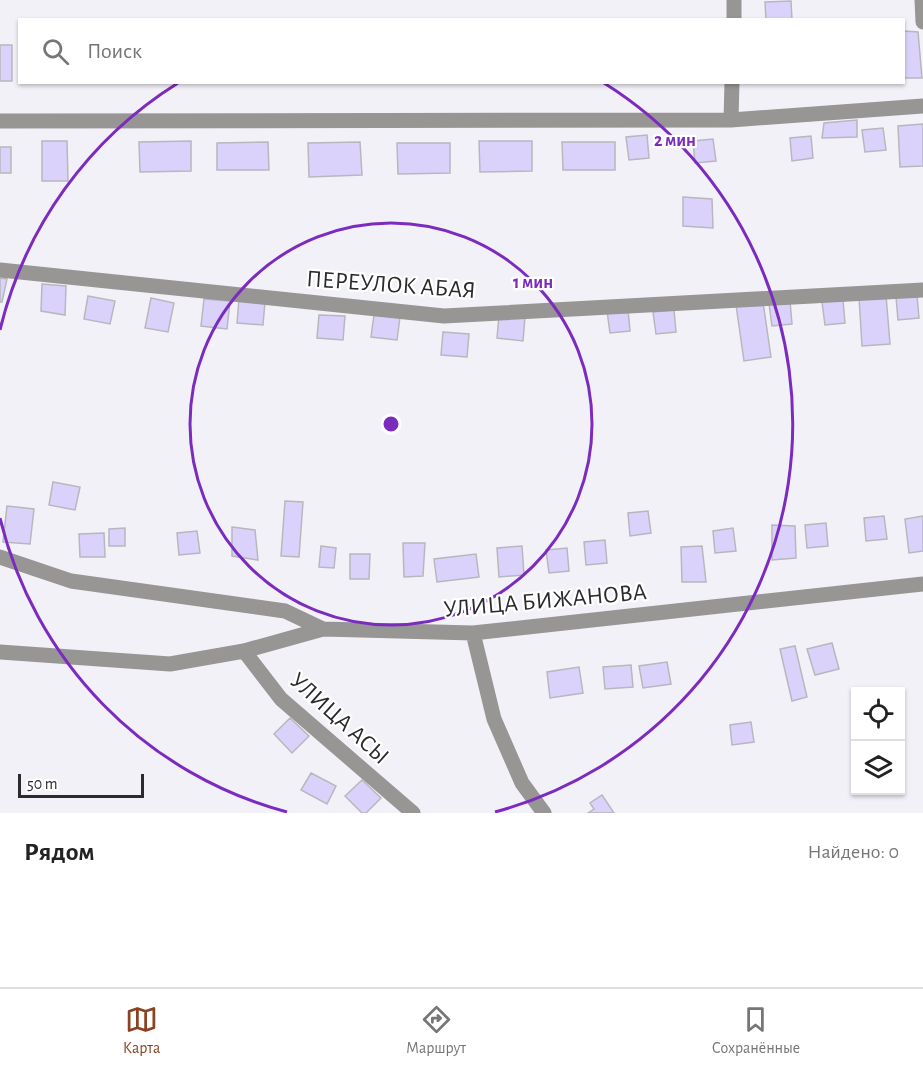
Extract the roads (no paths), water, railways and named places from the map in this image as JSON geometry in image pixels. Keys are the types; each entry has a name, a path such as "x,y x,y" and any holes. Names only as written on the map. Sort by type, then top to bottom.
{"street":[{"path":"734,0 734,18"},
{"path":"922,0 923,22"},
{"path":"731,120 732,84"},
{"path":"0,121 731,120 923,106"},
{"name":"ПЕРЕУЛОК АБАЯ","path":"0,270 444,316 923,290"},
{"name":"УЛИЦА БИЖАНОВА","path":"0,557 71,581 285,612 323,630 472,633 923,584"},
{"path":"0,652 170,664 244,651 323,630"},
{"path":"472,633 494,719 522,783 544,813"},
{"name":"УЛИЦА АСЫ","path":"244,651 281,699 413,813"}]}
